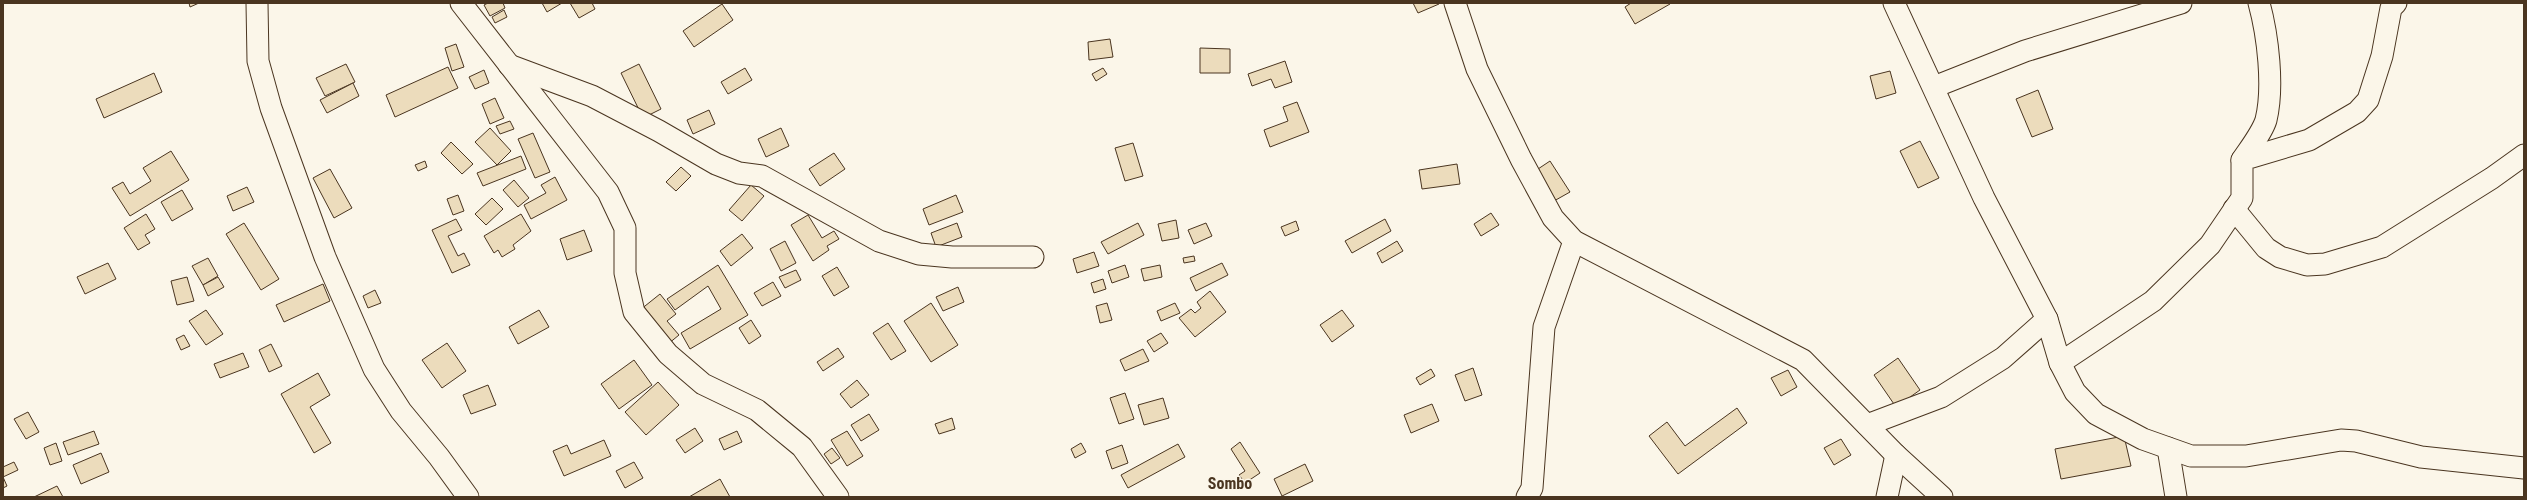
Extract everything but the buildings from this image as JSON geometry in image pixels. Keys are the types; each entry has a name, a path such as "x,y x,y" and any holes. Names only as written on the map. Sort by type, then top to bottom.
{"street":[{"path":"257,3 258,61 271,108 334,278 374,369 402,411 439,457 468,497"},
{"path":"461,3 608,192 625,228 625,273 634,312 668,354 704,384 757,410 802,447 838,497"},
{"path":"1455,3 1477,69 1521,159 1553,218 1574,241 1797,356 1896,455 1942,497"},
{"path":"1894,3 1984,198 2047,319 2060,364 2075,392 2096,414 2143,439 2191,456 2246,456 2341,440 2356,441 2421,457 2524,468"},
{"path":"1934,87 2025,51 2181,3"},
{"path":"2060,364 2153,301 2210,245 2242,198 2242,160 2266,121 2268,100 2268,58 2264,19 2259,3"},
{"path":"2242,160 2309,140 2357,112 2368,100 2382,56 2391,8 2396,3"},
{"path":"509,65 592,96 659,131 716,164 739,173 762,176 879,241 919,254 946,256 1033,257"},
{"path":"2234,208 2266,248 2276,254 2307,265 2325,264 2382,247 2492,178 2524,154"},
{"path":"1527,497 1532,488 1544,327 1574,241"},
{"path":"1867,425 1941,397 2003,358 2047,319"},
{"path":"2168,448 2176,497"},
{"path":"1887,497 1896,455"}],"district":[{"name":"Sombo","path":"1230,483"}]}
